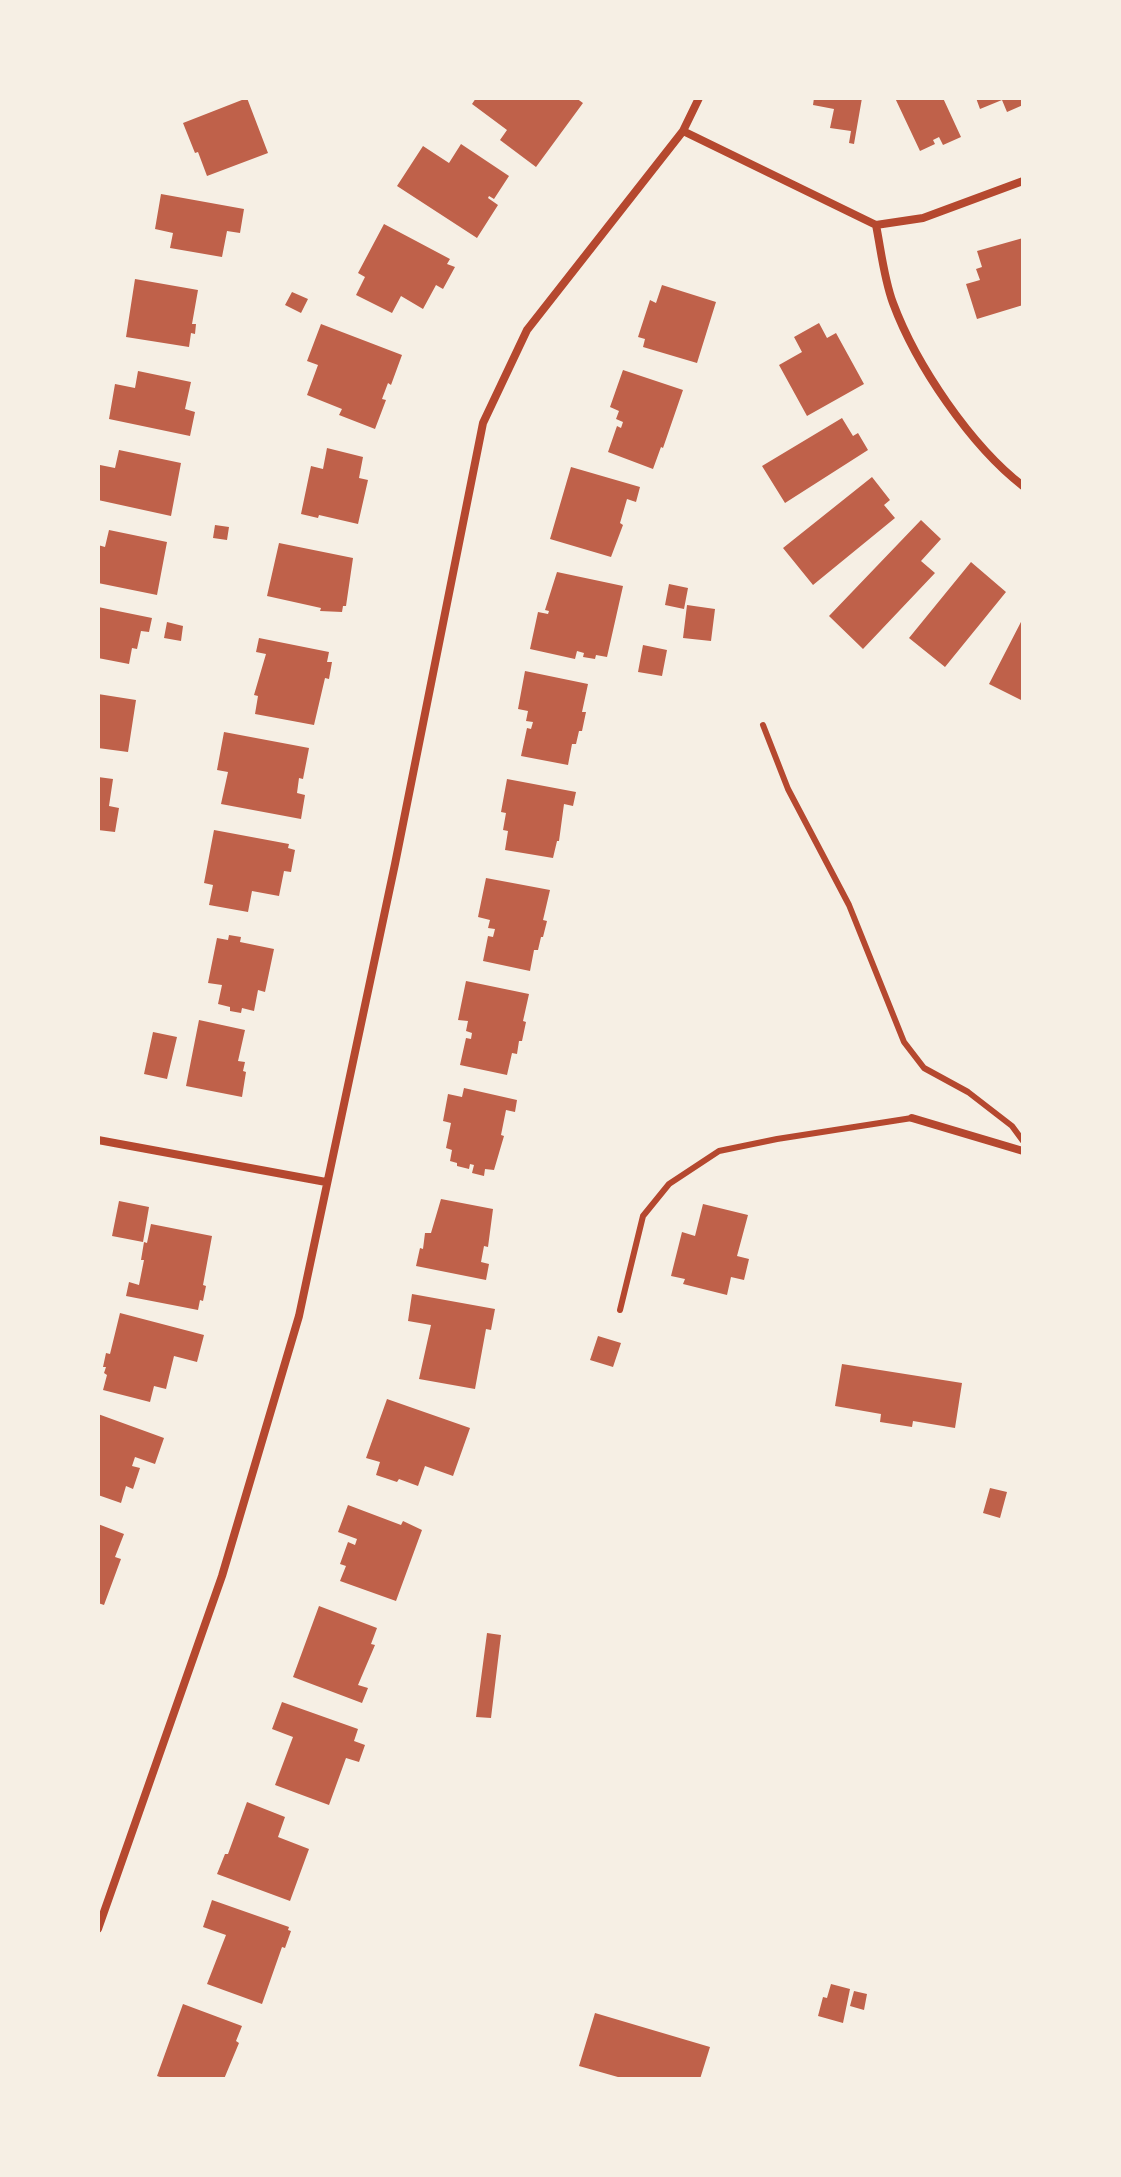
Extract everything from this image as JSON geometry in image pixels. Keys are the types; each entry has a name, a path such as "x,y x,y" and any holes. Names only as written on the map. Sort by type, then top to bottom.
{"street":[{"path":"98,1929 222,1576 299,1316 395,864 483,423 527,330 683,131 699,98"},
{"path":"683,131 876,225 923,218 1023,181"},
{"path":"876,225 892,302 938,392 1004,472 1023,486"},
{"path":"912,1118 1023,1151"},
{"path":"98,1140 326,1182"}],"lane":[{"path":"763,725 788,789 849,905 904,1042 924,1068 968,1092 1012,1126 1023,1141"},
{"path":"620,1310 643,1216 669,1184 719,1151 912,1118"}],"building":[{"path":"247,98 268,153 207,176 183,123"},
{"path":"476,98 576,98 583,103 536,167 500,140 507,130 472,104"},
{"path":"814,98 862,98 854,144 849,143 851,131 830,128 834,109 813,105"},
{"path":"895,98 943,98 961,137 943,145 939,137 933,140 935,144 920,151"},
{"path":"976,98 1023,98 1023,105 1007,112 1002,100 980,109"},
{"path":"461,144 509,176 494,199 489,196 498,205 477,238 397,186 423,146 449,163"},
{"path":"161,194 244,209 240,233 227,231 222,257 170,248 173,233 155,229"},
{"path":"384,224 450,259 447,264 455,267 443,289 436,285 423,309 401,296 392,313 356,295 365,277 358,273"},
{"path":"1023,238 1023,305 977,319 966,284 980,280 976,269 982,267 977,251"},
{"path":"135,279 198,290 192,324 196,324 195,334 191,333 189,347 126,337"},
{"path":"662,285 716,302 697,363 643,347 645,339 638,337 650,300 656,303"},
{"path":"292,292 308,299 301,313 285,305"},
{"path":"819,323 827,338 836,333 864,384 807,416 779,365 802,352 794,337"},
{"path":"321,324 402,355 391,385 388,383 382,399 386,400 375,429 339,415 342,409 307,395 318,365 307,361"},
{"path":"623,370 683,390 653,469 608,452 617,426 621,428 623,422 616,419 619,411 610,407"},
{"path":"138,371 191,382 185,409 195,412 190,436 109,419 115,384 135,388"},
{"path":"842,418 853,436 858,433 868,450 785,503 762,466"},
{"path":"327,448 363,457 359,478 368,480 358,524 301,514 311,466 323,469"},
{"path":"119,450 181,463 171,516 98,500 100,465 115,468"},
{"path":"571,467 640,487 636,502 627,499 620,523 623,525 611,557 550,539"},
{"path":"872,477 890,500 884,505 895,518 813,585 783,548"},
{"path":"921,520 941,539 921,561 935,573 863,649 829,616"},
{"path":"215,525 229,527 227,540 213,538"},
{"path":"109,530 167,542 157,595 98,583 98,545 105,547"},
{"path":"279,543 353,558 346,606 343,606 342,612 320,611 321,608 267,596"},
{"path":"971,562 1006,592 945,667 909,638"},
{"path":"557,572 623,586 607,657 583,657 584,653 577,651 575,659 530,649 538,612 548,614 549,611 545,610"},
{"path":"669,584 688,588 684,609 665,605"},
{"path":"687,605 715,609 711,641 683,638"},
{"path":"98,607 152,618 149,632 141,631 137,649 132,648 129,664 98,658"},
{"path":"1023,618 1023,701 989,684"},
{"path":"167,622 183,626 181,641 164,638"},
{"path":"259,638 329,652 327,662 332,662 329,679 325,678 314,725 255,714 258,696 254,695 266,654 256,652"},
{"path":"643,645 667,650 662,676 638,672"},
{"path":"525,671 588,684 582,712 586,712 582,731 579,731 576,744 572,744 568,765 521,756 527,728 531,729 533,722 526,721 528,711 518,709"},
{"path":"98,694 136,700 128,752 98,748"},
{"path":"224,732 309,748 297,793 305,795 301,819 221,804 228,772 217,770"},
{"path":"98,777 113,779 109,806 119,808 115,832 98,830"},
{"path":"507,779 576,792 573,806 564,804 559,841 553,858 505,850 508,831 503,830 506,813 501,812"},
{"path":"214,830 289,844 288,848 295,850 291,872 284,871 279,896 252,891 248,912 209,905 213,885 204,883"},
{"path":"486,878 550,890 543,920 547,921 538,950 534,950 530,971 483,961 488,936 493,937 495,929 488,928 490,920 478,917"},
{"path":"229,935 241,937 240,942 274,949 265,992 258,990 254,1011 242,1008 241,1013 230,1011 230,1007 218,1004 222,985 208,983 217,938 228,940"},
{"path":"466,981 529,994 522,1041 519,1041 517,1054 512,1053 507,1075 460,1065 466,1038 471,1039 472,1033 466,1031 468,1021 458,1020"},
{"path":"199,1020 245,1030 238,1061 245,1062 242,1097 186,1086"},
{"path":"153,1032 177,1037 167,1079 144,1074"},
{"path":"464,1088 517,1100 515,1112 506,1110 501,1135 504,1136 494,1170 485,1169 484,1176 472,1173 474,1165 470,1164 469,1169 450,1161 452,1150 446,1148 451,1123 443,1121 448,1094 462,1097"},
{"path":"441,1199 493,1209 488,1247 484,1246 481,1262 489,1264 486,1280 416,1266 425,1233 431,1233"},
{"path":"119,1201 149,1207 143,1242 112,1236"},
{"path":"703,1204 748,1215 737,1256 749,1259 744,1280 731,1277 727,1295 683,1284 685,1279 671,1276 682,1232 695,1236"},
{"path":"151,1224 212,1236 203,1285 206,1286 198,1310 126,1296 129,1282 139,1285 144,1242 147,1243"},
{"path":"412,1294 495,1309 491,1330 486,1329 475,1389 419,1379 431,1325 408,1321"},
{"path":"120,1313 204,1335 197,1362 174,1356 166,1389 154,1386 150,1402 103,1390 107,1375 104,1373 106,1367 103,1367 106,1353 110,1354"},
{"path":"598,1336 621,1343 613,1367 590,1360"},
{"path":"842,1364 962,1383 955,1428 913,1421 912,1427 880,1422 881,1414 835,1406"},
{"path":"387,1399 470,1428 453,1476 425,1466 418,1486 376,1475 380,1462 366,1458"},
{"path":"98,1414 164,1438 155,1464 135,1457 132,1466 140,1468 133,1489 126,1486 121,1503 98,1495"},
{"path":"990,1488 1007,1492 1000,1518 983,1513"},
{"path":"348,1505 401,1525 403,1521 422,1530 396,1601 340,1581 346,1566 340,1564 348,1542 355,1545 357,1539 338,1532"},
{"path":"98,1524 124,1534 115,1557 121,1559 104,1605 98,1603"},
{"path":"319,1606 377,1628 371,1644 375,1645 358,1685 368,1688 362,1703 293,1677"},
{"path":"487,1633 501,1635 491,1718 476,1717"},
{"path":"282,1702 358,1729 354,1741 365,1745 359,1762 346,1758 329,1805 275,1785 293,1737 272,1729"},
{"path":"247,1802 285,1817 278,1837 309,1849 290,1901 217,1874 225,1854 228,1854"},
{"path":"212,1900 289,1927 291,1931 285,1948 282,1947 262,2004 207,1984 226,1935 203,1927"},
{"path":"831,1984 850,1989 843,2023 818,2016 823,1997 827,1998"},
{"path":"854,1991 867,1994 864,2010 850,2006"},
{"path":"183,2004 242,2026 236,2041 239,2043 224,2079 166,2079 157,2076"},
{"path":"595,2013 710,2047 700,2079 625,2079 579,2066"}]}
